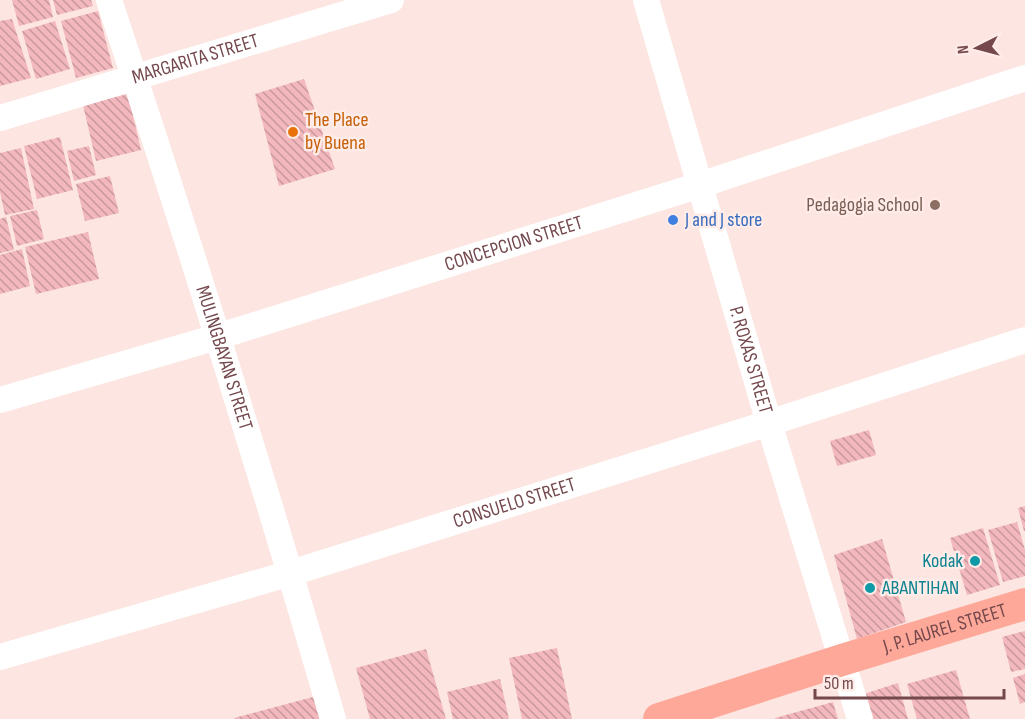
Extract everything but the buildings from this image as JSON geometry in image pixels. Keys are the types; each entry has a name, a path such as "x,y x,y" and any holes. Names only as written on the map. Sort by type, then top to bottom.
{"main road":[{"name":"J. P. LAUREL STREET","path":"658,719 1025,604"}],"street":[{"name":"MULINGBAYAN STREET","path":"109,0 291,573 333,719"},
{"name":"MARGARITA STREET","path":"0,118 392,0"},
{"name":"P. ROXAS STREET","path":"646,0 769,423 860,719"},
{"name":"CONCEPCION STREET","path":"0,400 217,336 699,185 1025,78"},
{"name":"CONSUELO STREET","path":"0,657 291,573 1025,340"}],"place":[{"name":"The Place by Buena","path":"293,132"},
{"name":"Pedagogia School","path":"935,205"},
{"name":"J and J store","path":"673,220"},
{"name":"Kodak","path":"975,561"},
{"name":"ABANTIHAN","path":"870,588"}]}
